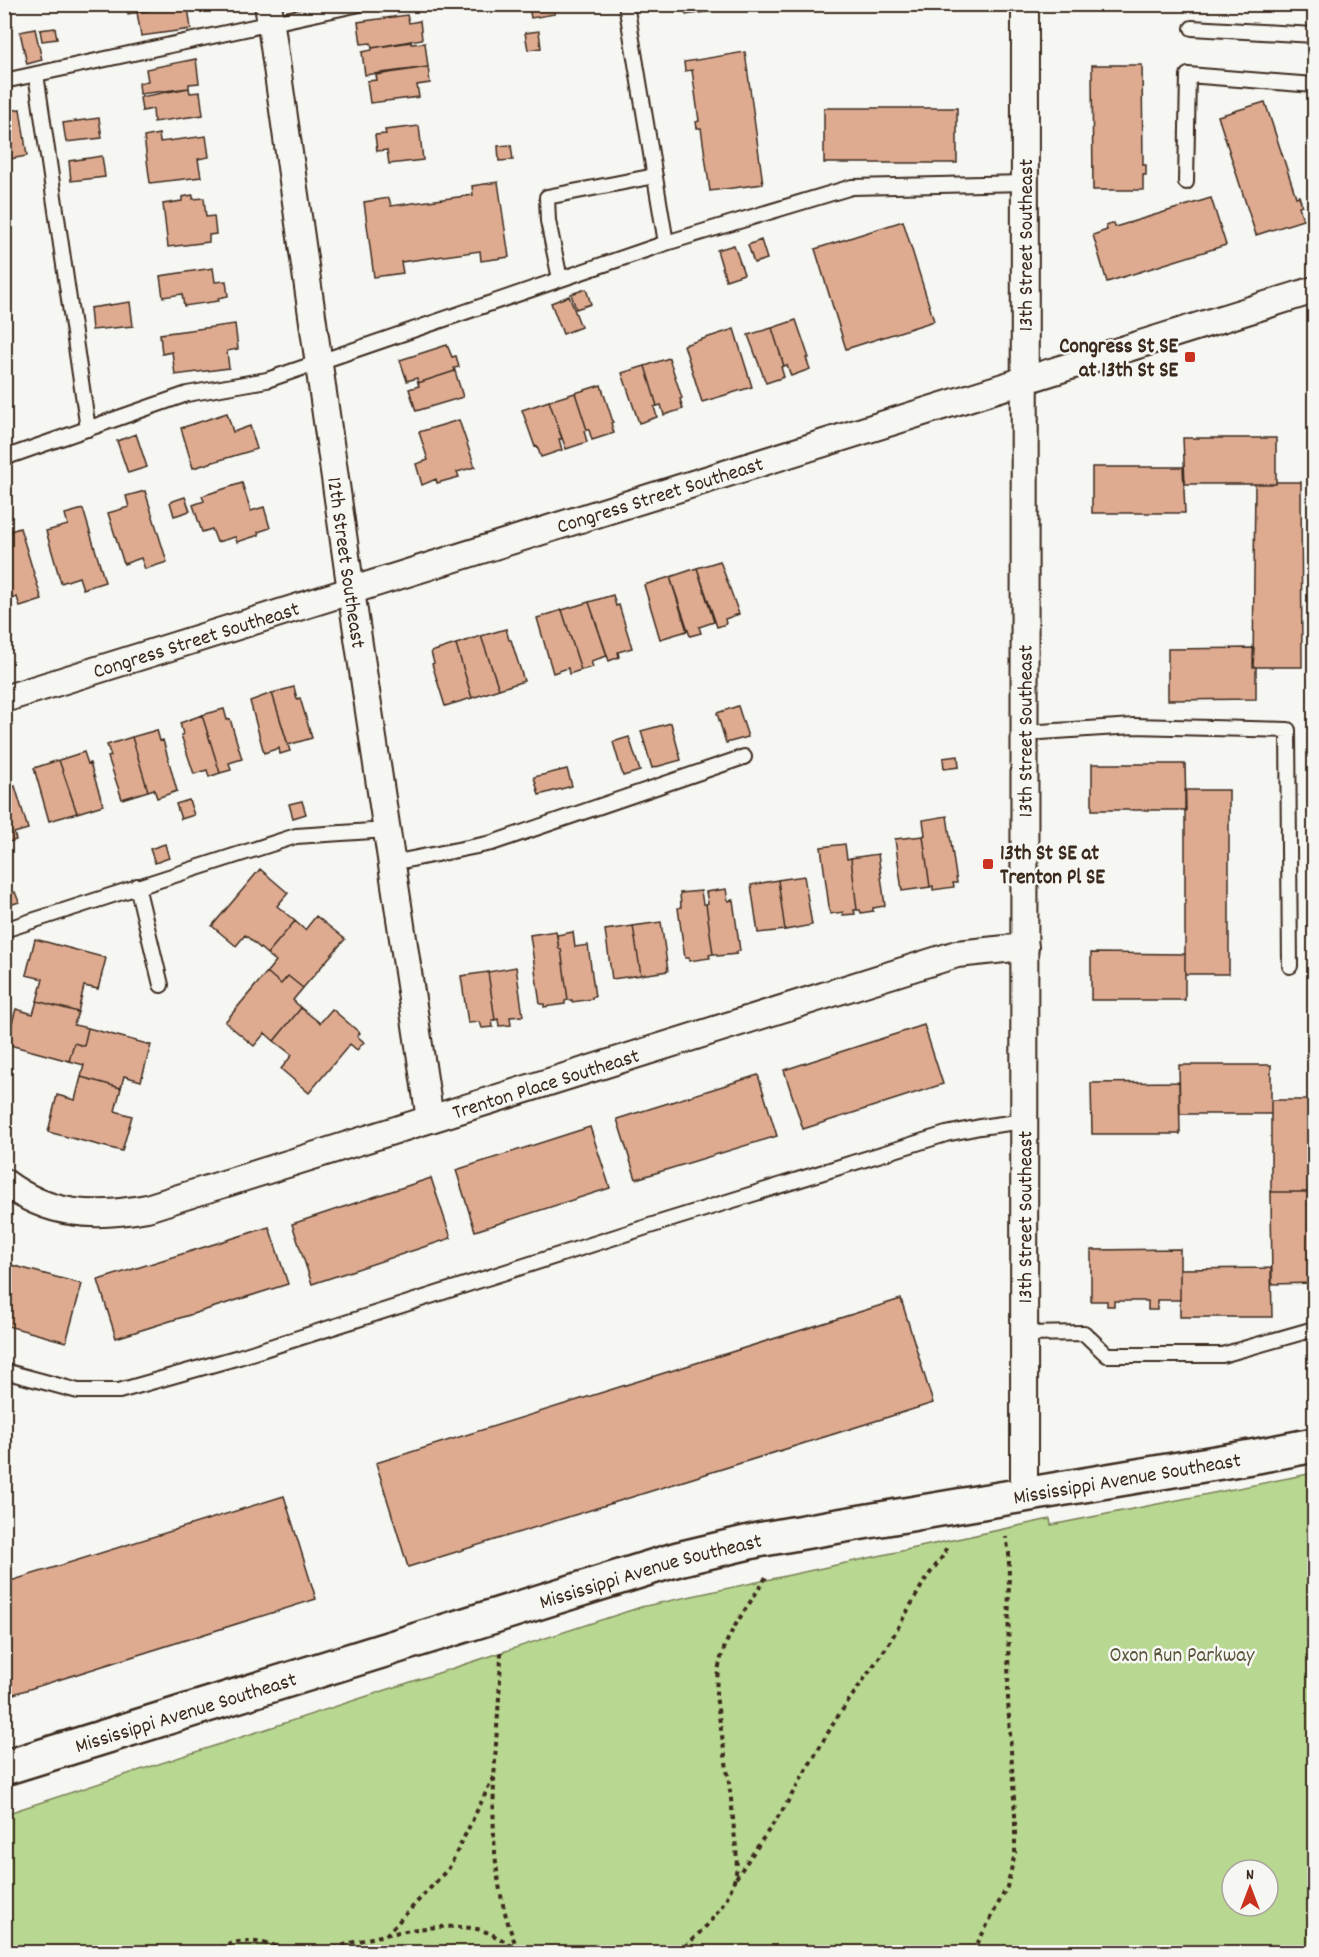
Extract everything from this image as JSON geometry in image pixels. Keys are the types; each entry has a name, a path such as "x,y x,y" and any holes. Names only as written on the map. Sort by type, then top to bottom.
{"main road":[{"name":"Mississippi Avenue Southeast","path":"4,1768 678,1559 758,1540 1314,1445"}],"street":[{"name":"13th Street Southeast","path":"1024,4 1024,1495"},
{"name":"12th Street Southeast","path":"270,14 351,591 430,1119"},
{"name":"Congress Street Southeast","path":"4,699 1314,290"},
{"name":"Trenton Place Southeast","path":"4,1182 18,1193 31,1199 67,1211 85,1214 116,1214 147,1208 957,954 1025,947"}],"lane":[{"path":"4,81 270,14 360,4"},
{"path":"626,4 666,243"},
{"path":"1192,28 1314,35"},
{"path":"36,74 88,429"},
{"path":"1186,182 1188,75 1314,85"},
{"path":"560,279 548,221 547,196 655,176"},
{"path":"4,458 187,394 267,380 666,243 852,187 1024,183"},
{"path":"1025,733 1134,726 1288,730 1290,966"},
{"path":"392,863 492,843 744,757"},
{"path":"4,930 296,836 387,830"},
{"path":"137,886 161,984"},
{"path":"4,1371 78,1391 119,1391 250,1353 946,1134 1025,1121"},
{"path":"1025,1334 1084,1333 1107,1355 1222,1355 1314,1329"}],"path":[{"path":"973,1953 1007,1887 1015,1853 1008,1701 1009,1553 1006,1537"},
{"path":"673,1953 679,1952 697,1936 719,1911 735,1880 784,1808 836,1719 888,1645 948,1545"},
{"path":"735,1880 736,1857 732,1809 716,1681 726,1640 766,1577"},
{"path":"501,1652 495,1824 499,1880 518,1950"},
{"path":"386,1936 449,1868 495,1774"},
{"path":"211,1953 229,1943 246,1940 296,1950 323,1951 412,1929 480,1930 527,1953"}],"green space":[{"name":"Oxon Run Parkway","path":"1314,1473 1314,1952 5,1952 5,1814 641,1607 1050,1519 1051,1525"}],"building":[{"path":"126,4 175,4 175,6 128,14"},
{"path":"554,4 555,14 531,18 529,7"},
{"path":"685,4 759,4 686,15"},
{"path":"175,6 176,9 188,7 191,29 141,36 137,12"},
{"path":"407,15 409,23 420,21 422,39 372,48 371,43 361,44 358,22"},
{"path":"55,28 57,39 42,41 40,30"},
{"path":"35,29 42,60 27,64 20,32"},
{"path":"539,31 541,48 528,50 525,33"},
{"path":"411,42 411,44 425,43 428,67 365,75 362,52 372,50 372,48"},
{"path":"745,52 763,184 710,191 701,128 697,128 696,122 699,121 692,70 685,71 684,62"},
{"path":"196,59 199,83 189,84 189,88 140,94 139,83 148,81 146,69"},
{"path":"1092,65 1142,65 1143,165 1146,165 1143,190 1093,190"},
{"path":"428,67 430,83 417,85 419,97 370,103 367,81 377,80 376,75"},
{"path":"189,88 190,93 200,92 203,115 154,122 153,109 142,111 140,97"},
{"path":"1265,102 1296,197 1299,196 1302,205 1299,206 1303,220 1256,235 1218,116"},
{"path":"824,108 957,108 957,163 824,163"},
{"path":"20,109 27,156 4,160 4,112"},
{"path":"99,118 102,138 66,142 63,123"},
{"path":"419,126 423,160 389,164 387,150 377,151 375,135 386,134 385,130"},
{"path":"159,134 160,142 206,136 209,157 198,159 201,177 150,183 144,137"},
{"path":"511,145 513,160 499,161 498,146"},
{"path":"102,156 105,177 71,181 69,161"},
{"path":"498,182 509,257 481,261 480,251 401,262 403,273 374,277 364,202 389,198 391,206 473,195 472,186"},
{"path":"193,195 193,199 204,198 206,217 214,216 216,234 209,235 209,242 168,247 163,204 182,201 182,197"},
{"path":"1211,198 1226,245 1107,282 1093,235 1107,230 1106,226 1114,223 1115,227"},
{"path":"903,221 934,321 846,349 815,249"},
{"path":"761,240 767,259 754,263 748,245"},
{"path":"734,245 744,274 726,280 717,250"},
{"path":"213,268 215,282 226,281 228,296 218,298 219,301 184,306 182,294 163,297 160,276"},
{"path":"586,289 591,304 576,309 571,294"},
{"path":"569,296 581,327 563,334 551,303"},
{"path":"130,302 133,326 92,330 90,308"},
{"path":"796,320 809,358 806,358 810,369 791,376 787,365 784,366 772,328"},
{"path":"235,324 238,349 227,351 229,368 175,375 172,352 162,354 160,334"},
{"path":"772,328 784,366 781,367 784,377 766,383 748,335"},
{"path":"734,329 752,387 702,402 684,345"},
{"path":"447,345 452,357 456,356 459,367 454,368 455,371 418,383 417,378 407,381 400,360"},
{"path":"669,358 682,398 680,399 683,409 664,415 661,405 657,406 645,366"},
{"path":"645,366 657,406 654,407 657,417 639,423 622,373"},
{"path":"455,371 463,397 416,411 409,389 419,386 418,383"},
{"path":"601,385 613,422 611,423 614,433 592,440 575,393"},
{"path":"575,393 587,430 584,431 587,442 566,449 549,401"},
{"path":"549,401 562,439 559,439 562,450 541,457 537,446 535,447 522,410"},
{"path":"227,413 233,432 250,426 257,449 193,468 181,428"},
{"path":"459,420 475,467 457,472 459,477 437,483 436,479 422,485 416,464 428,460 419,432"},
{"path":"136,434 147,467 128,473 117,441"},
{"path":"1183,438 1276,438 1276,484 1185,484"},
{"path":"1092,467 1183,467 1185,513 1092,513"},
{"path":"1276,482 1301,482 1302,667 1253,667 1255,484 1276,484"},
{"path":"242,483 251,511 264,507 270,528 258,532 259,535 237,542 235,537 217,542 212,529 202,532 193,505 204,501 202,496"},
{"path":"145,491 167,562 145,569 141,558 124,564 108,513 129,507 126,496"},
{"path":"185,497 190,511 174,516 170,502"},
{"path":"83,509 105,582 83,589 79,577 61,583 46,531 68,525 65,514"},
{"path":"20,528 42,600 20,607 17,597 4,601 4,533"},
{"path":"720,561 739,614 725,619 726,624 717,627 697,568"},
{"path":"697,568 714,622 699,627 701,633 690,636 670,577"},
{"path":"670,577 687,631 660,639 644,585"},
{"path":"613,595 616,606 619,605 632,648 618,652 619,657 609,661 589,602"},
{"path":"589,602 607,656 591,661 593,667 581,670 562,610"},
{"path":"562,610 581,670 569,674 568,668 553,673 537,618"},
{"path":"506,629 524,681 499,689 481,636"},
{"path":"481,636 499,689 472,698 456,644"},
{"path":"456,644 472,698 445,706 432,664 434,663 431,652"},
{"path":"1254,648 1256,699 1168,700 1168,649"},
{"path":"294,687 297,699 300,698 312,738 288,745 272,693"},
{"path":"272,693 290,751 280,754 279,748 264,753 250,701"},
{"path":"738,706 748,737 726,743 717,713"},
{"path":"224,709 227,720 230,719 242,759 229,763 231,770 220,773 202,715"},
{"path":"202,715 220,773 209,777 207,770 194,774 181,735 183,734 180,723"},
{"path":"671,723 681,760 652,768 641,731"},
{"path":"157,730 160,741 163,740 177,791 157,798 154,789 148,791 132,737"},
{"path":"132,737 148,791 122,799 108,757 111,756 107,745"},
{"path":"629,737 640,771 623,776 613,742"},
{"path":"84,752 88,764 90,763 103,805 77,813 59,760"},
{"path":"958,756 959,767 944,769 943,758"},
{"path":"59,760 77,813 49,821 34,768"},
{"path":"1092,764 1185,764 1186,810 1092,810"},
{"path":"567,769 572,786 539,795 534,777"},
{"path":"9,776 12,787 15,786 28,829 14,833 16,840 5,843 4,777"},
{"path":"1185,790 1229,790 1229,974 1185,974"},
{"path":"189,800 194,815 181,819 176,804"},
{"path":"302,801 306,814 293,818 289,804"},
{"path":"947,816 957,883 953,883 954,887 933,890 933,886 930,887 923,820"},
{"path":"923,836 930,887 902,891 895,839"},
{"path":"165,844 169,858 155,863 150,849"},
{"path":"845,844 847,859 851,858 857,910 854,910 855,914 843,915 843,912 830,914 821,847"},
{"path":"878,854 885,906 861,913 857,910 851,858"},
{"path":"260,869 288,893 277,906 295,921 267,954 245,935 236,946 212,926"},
{"path":"804,876 812,925 785,930 778,880"},
{"path":"778,880 785,930 758,933 751,885"},
{"path":"726,889 728,901 733,900 740,951 736,952 737,954 717,956 713,954 706,892"},
{"path":"701,891 703,904 706,904 713,954 709,955 710,958 689,961 689,958 685,958 678,908 681,907 680,893"},
{"path":"15,892 19,902 4,907 4,896"},
{"path":"316,916 345,939 303,988 288,976 281,984 267,972 276,961 267,954 295,921 305,930"},
{"path":"661,922 668,971 641,975 633,926"},
{"path":"633,926 641,975 612,979 605,930"},
{"path":"556,931 559,949 561,949 568,1000 565,1004 544,1007 544,1004 540,1004 530,935"},
{"path":"573,932 575,947 588,945 595,997 572,1002 568,1000 557,935"},
{"path":"35,939 106,958 98,989 84,986 78,1012 37,1001 43,979 26,975"},
{"path":"1091,953 1185,954 1185,1000 1091,1000"},
{"path":"516,967 523,1016 510,1017 511,1025 499,1026 498,1019 495,1020 488,972"},
{"path":"267,972 281,984 288,976 303,988 293,1000 301,1008 274,1041 265,1033 254,1046 225,1022"},
{"path":"488,972 495,1020 492,1020 493,1027 482,1028 480,1022 468,1023 461,976"},
{"path":"37,1001 78,1012 74,1025 88,1028 84,1046 74,1043 69,1061 6,1044 16,1009 33,1014"},
{"path":"301,1008 320,1023 332,1009 360,1033 357,1036 364,1042 357,1050 350,1044 309,1093 281,1069 292,1055 274,1041"},
{"path":"924,1025 943,1084 803,1129 784,1070"},
{"path":"88,1028 151,1045 141,1081 124,1076 121,1088 81,1077 84,1065 69,1061 74,1043 84,1046"},
{"path":"1179,1065 1271,1065 1271,1114 1180,1114"},
{"path":"758,1075 777,1136 636,1179 617,1119"},
{"path":"81,1077 121,1088 115,1111 132,1116 122,1151 48,1132 57,1095 75,1100"},
{"path":"1179,1082 1180,1134 1092,1134 1091,1083"},
{"path":"1271,1100 1314,1100 1314,1192 1271,1192"},
{"path":"590,1127 610,1188 475,1231 456,1170"},
{"path":"431,1178 451,1238 312,1284 292,1224"},
{"path":"1271,1192 1314,1192 1314,1283 1272,1284"},
{"path":"269,1227 288,1284 116,1338 98,1280"},
{"path":"1180,1249 1180,1300 1157,1300 1157,1310 1148,1310 1148,1301 1114,1301 1114,1306 1107,1306 1107,1301 1091,1301 1091,1250"},
{"path":"4,1263 82,1284 66,1342 4,1325"},
{"path":"1271,1268 1272,1317 1180,1317 1180,1269"},
{"path":"901,1299 933,1403 408,1567 376,1463"},
{"path":"284,1496 316,1599 4,1697 4,1583"}],"place":[{"name":"Congress St SE at 13th St SE","path":"1190,357"},
{"name":"13th St SE at Trenton Pl SE","path":"988,864"}]}
